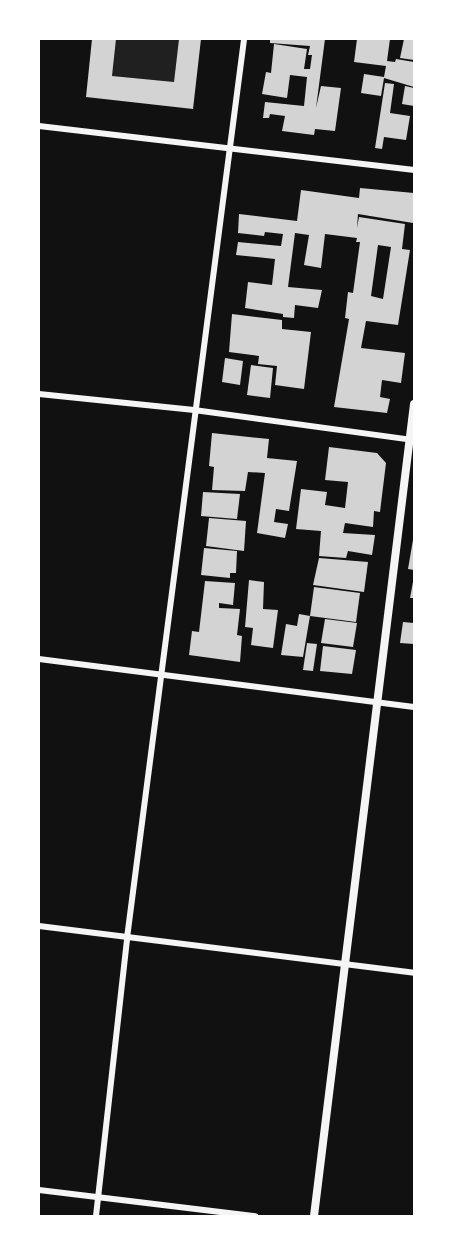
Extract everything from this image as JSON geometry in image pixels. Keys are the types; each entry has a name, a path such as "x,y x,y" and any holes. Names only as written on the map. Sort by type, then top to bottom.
{"street":[{"path":"96,1216 127,938 228,147 244,39"},
{"path":"39,126 414,170"},
{"path":"39,394 194,410 412,440"},
{"path":"314,1216 344,964 412,440 414,404"},
{"path":"39,659 414,707"},
{"path":"39,926 414,973"},
{"path":"39,1190 255,1216"}],"shaded area":[{"path":"116,39 179,39 174,82 112,76"}],"building":[{"path":"92,39 116,39 112,76 174,82 179,39 201,39 193,109 86,97"},
{"path":"270,39 325,39 316,108 321,86 341,88 335,131 315,129 314,135 282,131 285,116 270,114 269,118 263,118 265,102 304,106 307,77 290,75 287,98 262,94 266,72 271,73 274,44 307,49 304,69 310,69 312,55 308,55 310,46 270,43"},
{"path":"357,39 390,39 387,61 395,62 396,59 414,62 414,87 384,78 381,96 361,93 364,74 384,77 386,66 354,62"},
{"path":"404,39 414,39 414,60 400,58"},
{"path":"385,83 394,84 390,113 410,116 406,140 384,137 382,149 375,148"},
{"path":"405,86 414,88 414,106 402,104"},
{"path":"360,188 414,193 413,223 358,214 357,228 359,217 405,224 402,249 410,250 398,325 366,321 361,348 405,353 401,383 382,380 380,397 390,399 387,413 334,407 349,319 345,318 348,292 353,293 360,242 356,242 357,238 325,234 321,268 304,265 309,235 295,233 288,287 322,290 318,308 295,305 294,318 245,308 248,282 272,285 275,259 236,255 238,242 281,246 283,234 265,232 264,236 238,233 239,214 297,221 301,190 359,198","holes":["378,245 391,247 383,299 371,296"]},
{"path":"232,314 282,320 282,329 311,332 304,389 275,385 277,366 258,364 259,356 229,352"},
{"path":"225,358 243,361 240,385 222,382"},
{"path":"251,365 273,368 270,398 247,395"},
{"path":"212,433 269,439 267,458 297,461 289,511 276,509 274,522 288,524 285,538 257,533 265,473 248,472 245,491 212,490 214,467 209,466"},
{"path":"329,447 377,453 386,463 380,512 374,511 373,527 345,523 343,533 375,535 372,555 348,551 346,558 319,556 321,531 296,529 301,489 327,492 325,505 345,508 348,482 325,480"},
{"path":"203,492 240,494 237,519 201,516"},
{"path":"209,518 246,521 244,551 206,546"},
{"path":"414,534 414,570 408,569"},
{"path":"204,548 237,551 236,573 230,573 230,578 201,575"},
{"path":"319,558 368,562 364,592 313,585"},
{"path":"249,580 264,582 263,609 278,610 273,648 251,645 253,628 245,627"},
{"path":"205,581 235,583 233,605 219,603 219,608 240,609 237,635 242,636 240,662 189,655 192,631 199,632"},
{"path":"413,582 414,598 410,598"},
{"path":"314,587 360,593 356,622 310,616"},
{"path":"299,614 310,616 303,657 281,655 286,624 297,626"},
{"path":"325,619 357,623 353,647 321,643"},
{"path":"403,622 414,623 414,644 400,643"},
{"path":"307,643 317,644 313,671 303,670"},
{"path":"323,646 356,650 352,674 320,671"}]}
